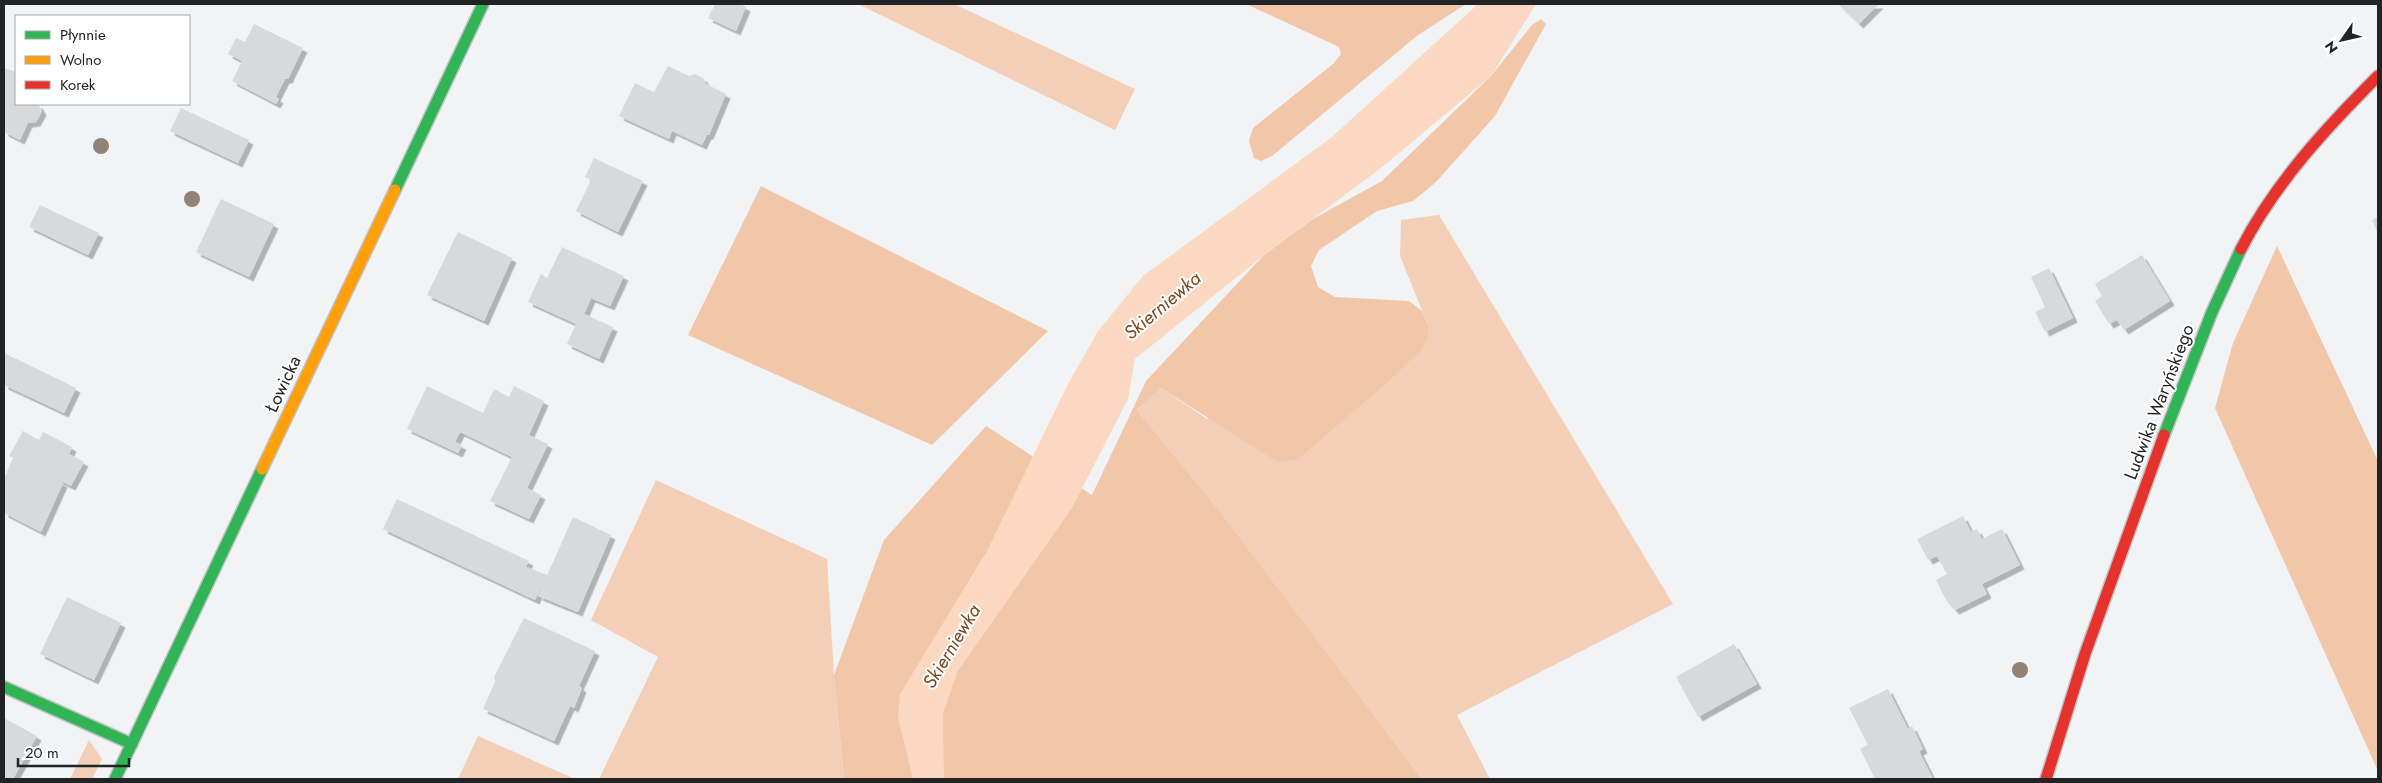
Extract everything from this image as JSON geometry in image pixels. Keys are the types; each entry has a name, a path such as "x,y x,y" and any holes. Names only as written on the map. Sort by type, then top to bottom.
{"street":[{"name":"Łowicka","path":"115,779 483,4"},
{"name":"Ludwika Waryńskiego","path":"2046,779 2091,633 2189,370 2222,288 2260,217 2282,182 2378,76"},
{"path":"4,687 132,744"}],"shaded area":[{"path":"858,4 954,4 1135,89 1115,130"},
{"path":"1246,4 1466,4 1418,35 1272,156 1261,161 1254,158 1249,141 1253,128 1333,64 1341,54 1339,47"},
{"path":"1541,19 1546,24 1495,116 1436,182 1413,201 1377,211 1319,250 1311,266 1318,287 1335,297 1409,301 1422,311 1428,325 1428,338 1422,349 1389,381 1297,460 1276,461 1161,388 1137,410 1222,514 1422,779 844,779 834,675 884,540 986,426 1092,495 1146,381 1263,256 1313,219 1382,181 1491,76 1532,25"},
{"path":"761,186 1048,331 932,445 688,335"},
{"path":"1439,215 1673,604 1457,715 1490,779 1422,779 1222,514 1137,410 1161,388 1207,419 1428,325 1400,256 1401,220"},
{"path":"2277,246 2378,461 2378,771 2215,408 2233,343"},
{"path":"656,480 827,559 834,675 844,779 599,779 658,657 591,620"},
{"path":"478,736 575,779 458,779"},
{"path":"89,740 102,759 92,779 70,779"}],"water":[{"name":"Skierniewka","path":"1478,4 1536,4 1491,76 1381,168 1263,256 1135,359 1128,399 1072,508 958,671 943,713 944,779 913,779 898,717 900,694 987,551 1067,386 1098,331 1143,276 1332,137"}],"building":[{"path":"715,4 740,4 746,7 736,31 708,18"},
{"path":"1838,4 1879,4 1859,24"},
{"path":"254,24 303,48 288,79 285,79 276,97 279,99 276,104 232,81 242,61 228,54 236,38 245,42"},
{"path":"668,66 689,76 695,74 703,78 706,84 726,94 709,135 707,135 702,145 672,131 669,139 619,116 635,83 654,92"},
{"path":"4,68 15,72 15,105 39,105 42,111 36,122 28,123 20,140 4,132"},
{"path":"181,108 249,140 238,163 170,131"},
{"path":"594,158 643,181 618,232 576,211 591,180 585,177"},
{"path":"221,199 274,224 249,277 196,252"},
{"path":"40,205 99,233 88,255 29,227"},
{"path":"2378,217 2378,234 2372,220"},
{"path":"458,232 512,258 484,321 427,295"},
{"path":"562,247 624,276 610,306 591,298 584,314 613,327 599,359 567,344 576,324 528,302 541,274 547,278"},
{"path":"2142,255 2170,301 2124,330 2117,320 2109,324 2095,301 2102,296 2095,284"},
{"path":"2049,268 2073,318 2045,332 2035,312 2045,307 2031,277"},
{"path":"4,353 76,388 64,413 4,385"},
{"path":"427,386 483,413 494,389 509,397 514,386 544,401 529,435 548,444 527,488 541,495 529,519 490,501 512,457 460,432 455,442 462,445 458,453 407,429"},
{"path":"23,431 39,440 43,432 72,447 69,454 84,462 71,486 26,464 63,483 41,532 4,513 4,479 13,458 9,456"},
{"path":"397,499 529,561 526,567 547,575 535,600 383,529"},
{"path":"1963,516 1971,532 1977,529 1982,539 2002,529 2020,565 1982,584 1987,594 1955,610 1947,602 1936,580 1947,574 1937,556 1928,560 1917,539"},
{"path":"573,517 611,535 578,612 538,596"},
{"path":"67,597 121,623 94,680 40,654"},
{"path":"524,618 595,651 579,686 582,688 574,708 570,706 554,741 483,709 495,682 494,677"},
{"path":"1734,644 1757,684 1698,717 1676,677"},
{"path":"1888,689 1908,729 1912,726 1923,749 1919,751 1933,779 1875,779 1860,749 1868,745 1849,708"},
{"path":"4,718 37,736 13,779 4,779"}],"traffic: fast":[{"path":"395,190 483,4"},
{"path":"2164,435 2212,312 2241,249"},
{"path":"115,779 262,469"},
{"path":"4,687 132,744"}],"traffic: slow":[{"path":"262,469 395,190"}],"traffic: jam":[{"path":"2241,249 2269,201 2303,157 2378,76"},
{"path":"2046,779 2085,654 2164,435"}]}
